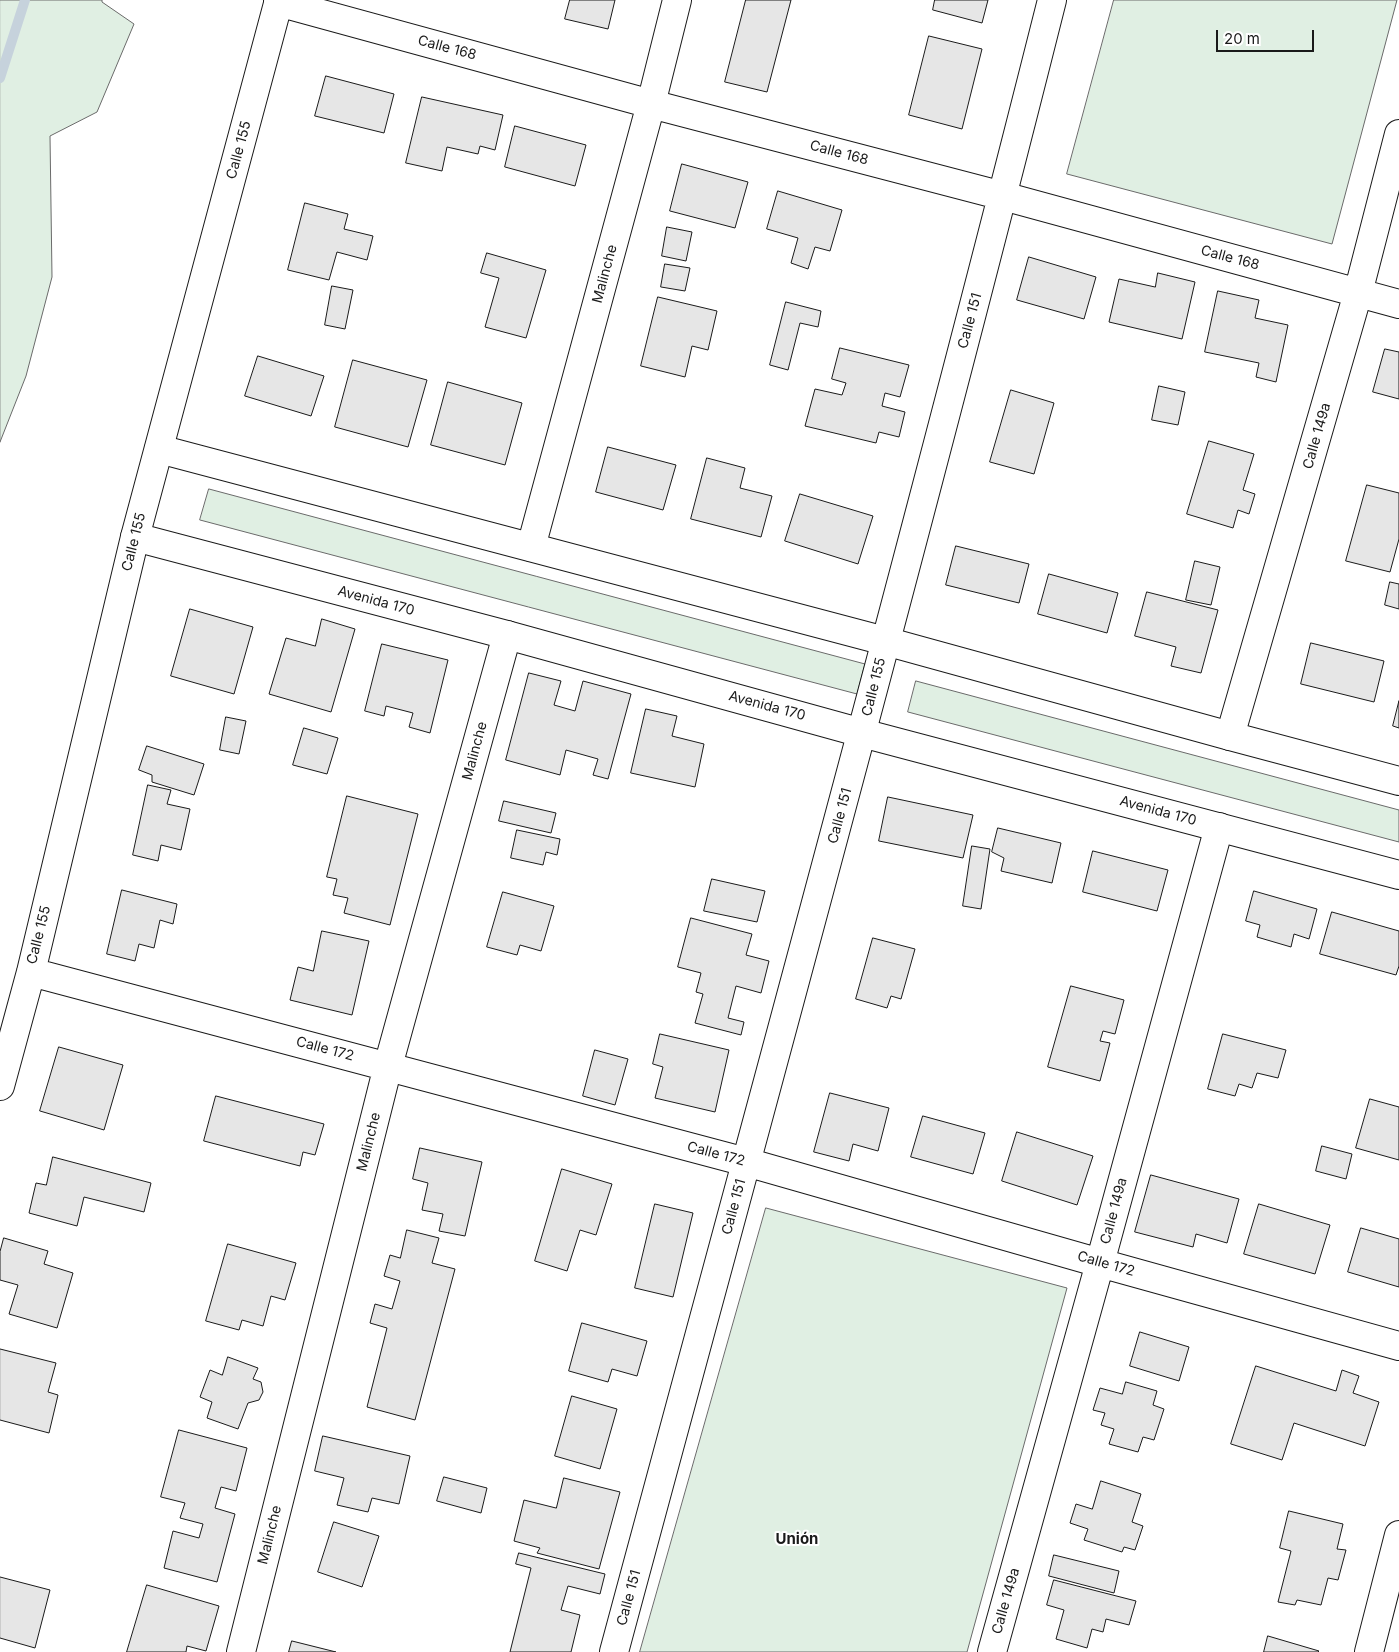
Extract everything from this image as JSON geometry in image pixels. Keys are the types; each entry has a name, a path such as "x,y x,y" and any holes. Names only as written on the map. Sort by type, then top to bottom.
{"street":[{"name":"Malinche","path":"531,547 677,0"},
{"name":"Calle 151","path":"886,641 1003,196 1052,0"},
{"name":"Calle 168","path":"279,1 650,104 1003,196 1399,304"},
{"name":"Calle 155","path":"0,1086 30,972 135,537 279,1"},
{"name":"Calle 149a","path":"1230,736 1358,293 1399,134"},
{"path":"158,449 886,641 1399,781"},
{"name":"Avenida 170","path":"135,537 507,635 862,733 1399,875"},
{"name":"Malinche","path":"241,1652 388,1066 507,635"},
{"name":"Calle 155","path":"862,733 886,641"},
{"name":"Calle 151","path":"614,1652 862,733"},
{"name":"Calle 149a","path":"992,1652 1219,826"},
{"name":"Calle 172","path":"30,972 746,1162 1399,1346"},
{"path":"1369,1652 1399,1535"}],"green space":[{"path":"0,0 102,0 102,2 134,24 97,112 50,136 52,277 26,376 0,442"},
{"path":"1114,0 1397,0 1332,244 1067,174"},
{"path":"209,489 865,664 857,694 200,520"},
{"path":"916,681 1399,810 1399,842 908,712"},
{"path":"766,1208 1067,1288 967,1652 640,1652"}],"building":[{"path":"570,0 615,0 608,29 565,19"},
{"path":"746,0 791,0 767,92 725,82"},
{"path":"935,0 988,0 982,23 933,10"},
{"path":"929,36 982,49 962,129 909,115"},
{"path":"326,76 394,94 384,133 315,116"},
{"path":"422,97 503,115 495,150 480,146 478,154 447,147 442,171 406,163"},
{"path":"515,126 586,145 575,186 505,167"},
{"path":"682,164 748,182 735,228 670,211"},
{"path":"778,191 842,210 830,251 815,247 808,269 791,263 798,238 767,229"},
{"path":"305,203 348,214 344,229 373,236 367,260 337,252 329,280 288,270"},
{"path":"667,227 692,232 686,261 662,256"},
{"path":"487,253 546,270 526,338 485,327 499,278 481,273"},
{"path":"1029,257 1096,277 1084,319 1017,300"},
{"path":"665,264 690,268 685,291 661,287"},
{"path":"1158,273 1195,282 1182,339 1109,322 1119,279 1155,287"},
{"path":"332,286 353,290 345,329 325,325"},
{"path":"1218,291 1259,300 1255,318 1288,325 1276,382 1256,377 1259,363 1205,352"},
{"path":"658,297 717,311 708,350 692,346 685,377 641,366"},
{"path":"786,302 821,311 818,327 800,323 788,370 770,365"},
{"path":"840,348 909,365 900,397 885,393 882,406 905,412 899,437 879,432 876,443 805,426 815,389 842,395 846,383 832,379"},
{"path":"1385,349 1399,352 1399,399 1373,392"},
{"path":"258,356 324,376 311,416 245,396"},
{"path":"353,360 427,380 408,447 335,427"},
{"path":"448,382 522,403 505,465 431,445"},
{"path":"1159,386 1185,392 1178,425 1152,420"},
{"path":"1011,390 1054,403 1034,474 990,462"},
{"path":"1209,441 1254,454 1243,490 1255,494 1249,514 1238,510 1233,528 1187,514"},
{"path":"608,447 676,465 663,510 596,492"},
{"path":"707,458 745,468 740,488 772,496 761,537 691,519"},
{"path":"1367,485 1399,493 1399,539 1390,572 1346,561"},
{"path":"800,494 873,516 858,564 785,541"},
{"path":"956,546 1029,564 1019,603 946,585"},
{"path":"1195,561 1220,567 1211,605 1186,600"},
{"path":"1049,574 1118,593 1107,633 1038,614"},
{"path":"1390,582 1399,584 1399,609 1385,605"},
{"path":"1147,592 1218,610 1201,673 1171,666 1176,647 1135,636"},
{"path":"190,609 253,627 234,694 171,676"},
{"path":"322,619 355,629 331,712 269,694 286,638 315,646"},
{"path":"1311,643 1384,661 1374,702 1301,684"},
{"path":"382,644 448,660 430,733 409,727 413,713 386,706 384,716 365,711"},
{"path":"529,673 561,681 554,705 575,711 583,681 631,694 608,779 593,775 598,759 566,750 560,775 506,760"},
{"path":"1399,701 1399,728 1393,726"},
{"path":"646,709 677,716 672,736 704,744 695,787 631,773"},
{"path":"226,717 246,721 239,754 220,750"},
{"path":"304,728 338,738 327,774 293,765"},
{"path":"147,746 204,764 194,795 152,782 152,775 139,770"},
{"path":"148,785 171,790 167,804 190,809 181,850 161,845 158,861 133,855"},
{"path":"347,796 418,814 390,925 344,913 348,898 333,895 337,879 327,877"},
{"path":"888,797 973,815 963,858 879,841"},
{"path":"504,801 556,813 551,833 499,821"},
{"path":"998,828 1061,843 1052,883 1001,871 1004,858 992,852"},
{"path":"517,830 560,839 557,855 546,852 543,865 511,858"},
{"path":"972,846 990,849 981,909 963,906"},
{"path":"1093,851 1168,870 1157,911 1083,892"},
{"path":"712,879 765,891 757,922 704,911"},
{"path":"122,890 177,904 173,924 160,920 154,948 139,944 135,961 107,954"},
{"path":"1254,891 1317,909 1309,939 1294,934 1291,947 1257,937 1260,925 1246,921"},
{"path":"503,892 554,906 541,951 520,945 517,955 487,947"},
{"path":"1332,912 1399,931 1399,966 1396,975 1320,954"},
{"path":"691,918 752,934 746,955 769,961 761,993 736,986 728,1018 744,1022 741,1035 695,1023 703,994 696,992 701,973 678,967"},
{"path":"322,931 369,941 352,1015 290,1000 298,967 313,971"},
{"path":"873,938 915,949 901,999 891,996 887,1008 856,999"},
{"path":"1071,986 1124,1000 1115,1034 1103,1031 1100,1041 1110,1043 1100,1081 1048,1067"},
{"path":"660,1034 729,1050 715,1112 655,1098 663,1067 653,1064"},
{"path":"1223,1034 1286,1050 1278,1078 1257,1073 1252,1088 1239,1084 1235,1096 1208,1089"},
{"path":"59,1047 123,1065 104,1130 40,1111"},
{"path":"595,1050 628,1059 615,1105 583,1096"},
{"path":"830,1093 889,1108 878,1151 853,1144 849,1161 814,1152"},
{"path":"216,1096 324,1124 315,1155 303,1152 300,1166 204,1141"},
{"path":"1370,1099 1399,1107 1399,1160 1356,1148"},
{"path":"923,1116 985,1133 973,1174 911,1157"},
{"path":"1017,1132 1093,1156 1077,1205 1002,1181"},
{"path":"1322,1146 1352,1154 1346,1179 1316,1171"},
{"path":"420,1148 482,1162 465,1236 439,1231 443,1214 422,1210 428,1183 413,1179"},
{"path":"53,1157 151,1183 144,1212 84,1197 77,1226 29,1213 36,1183 46,1185"},
{"path":"562,1169 612,1184 596,1235 580,1230 567,1271 535,1261"},
{"path":"1151,1175 1239,1199 1227,1243 1196,1234 1193,1247 1135,1232"},
{"path":"655,1204 693,1213 673,1297 635,1288"},
{"path":"1259,1204 1330,1225 1315,1274 1244,1254"},
{"path":"1361,1228 1399,1239 1399,1287 1348,1272"},
{"path":"407,1230 439,1238 432,1263 455,1269 415,1420 367,1407 387,1328 370,1323 375,1304 392,1309 400,1281 384,1276 390,1255 400,1258"},
{"path":"4,1238 48,1251 44,1264 73,1273 57,1328 9,1314 18,1285 0,1280 0,1252"},
{"path":"228,1244 296,1263 285,1300 271,1296 263,1326 242,1320 239,1330 206,1321"},
{"path":"582,1323 647,1341 637,1376 612,1369 608,1382 569,1371"},
{"path":"1140,1332 1189,1347 1179,1381 1130,1366"},
{"path":"0,1349 56,1363 48,1392 58,1395 49,1433 0,1420"},
{"path":"228,1357 258,1368 253,1379 261,1382 263,1392 259,1400 248,1403 238,1429 207,1418 212,1402 200,1397 210,1370 222,1375"},
{"path":"1256,1366 1336,1391 1342,1370 1359,1376 1353,1393 1379,1402 1365,1446 1294,1423 1282,1460 1231,1444"},
{"path":"1126,1382 1157,1391 1153,1405 1164,1409 1154,1440 1143,1437 1138,1452 1109,1444 1114,1429 1101,1425 1105,1413 1093,1410 1100,1388 1122,1394"},
{"path":"572,1396 617,1409 600,1469 555,1456"},
{"path":"179,1430 247,1448 236,1491 221,1487 215,1508 235,1514 217,1582 164,1568 173,1531 199,1538 203,1524 180,1518 185,1503 161,1497"},
{"path":"323,1436 410,1456 399,1504 372,1498 368,1512 337,1505 344,1478 315,1471"},
{"path":"444,1477 487,1488 481,1513 437,1501"},
{"path":"564,1478 620,1492 599,1569 537,1553 540,1548 514,1541 524,1500 556,1508"},
{"path":"1101,1481 1141,1494 1132,1522 1143,1526 1135,1550 1124,1547 1122,1552 1084,1540 1088,1529 1070,1523 1076,1504 1092,1509"},
{"path":"1289,1511 1343,1524 1337,1549 1346,1550 1338,1580 1328,1578 1321,1605 1297,1600 1295,1605 1278,1602 1291,1551 1280,1548"},
{"path":"334,1522 379,1536 362,1587 318,1572"},
{"path":"519,1553 605,1574 600,1594 568,1586 561,1610 580,1615 571,1652 510,1652 531,1568 516,1564"},
{"path":"1054,1555 1119,1571 1114,1593 1049,1576"},
{"path":"0,1577 50,1590 35,1648 0,1638"},
{"path":"1054,1580 1136,1601 1129,1625 1106,1619 1103,1632 1092,1629 1087,1648 1056,1639 1064,1610 1047,1605"},
{"path":"147,1585 219,1606 206,1651 187,1646 186,1652 127,1652"},
{"path":"1268,1636 1319,1651 1264,1652"},
{"path":"292,1641 336,1652 289,1652"}],"waterway":[{"path":"0,78 25,0"}],"district":[{"name":"Unión","path":"797,1539"}]}
